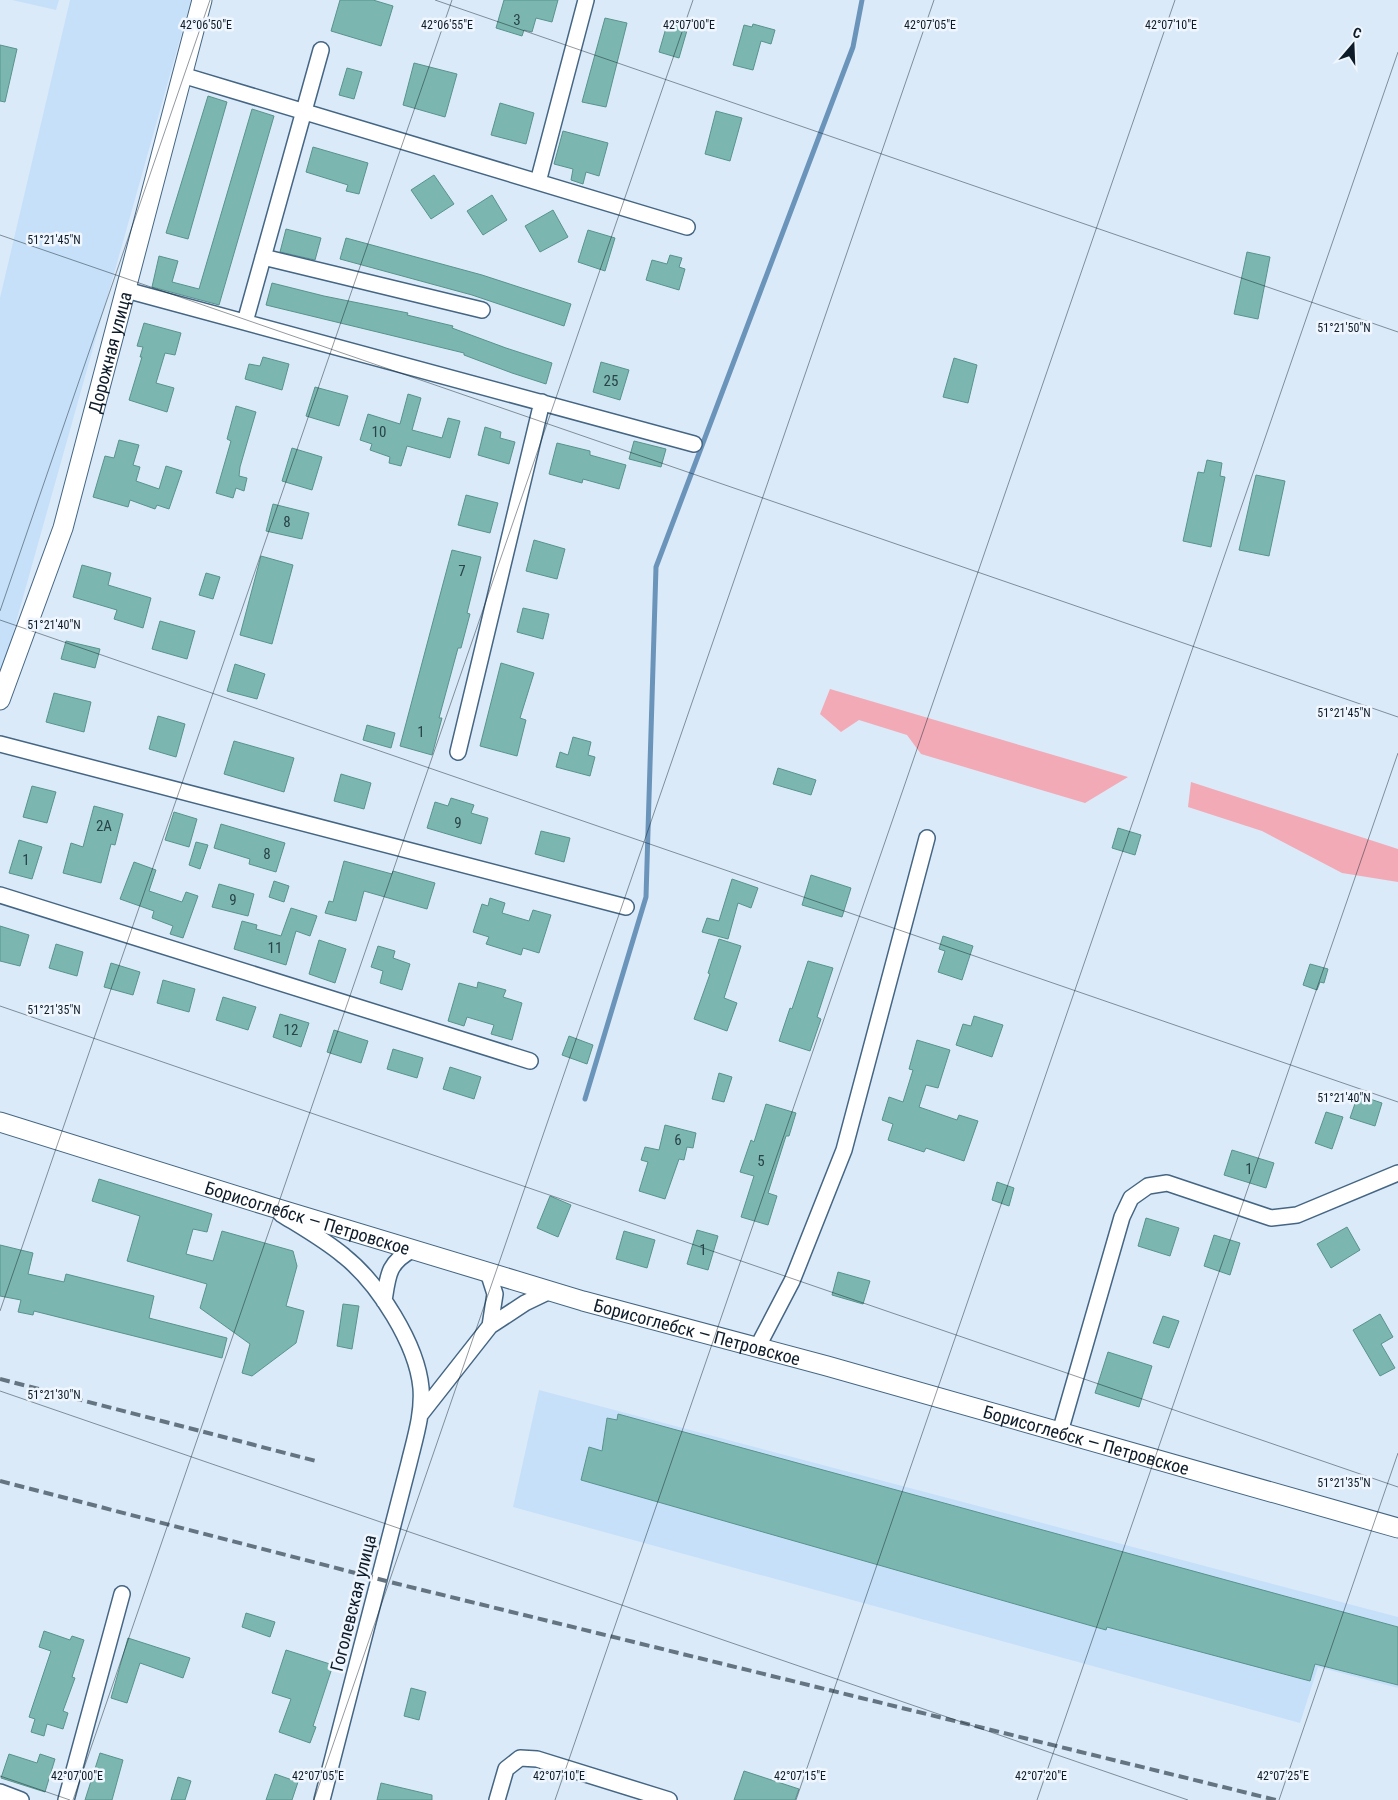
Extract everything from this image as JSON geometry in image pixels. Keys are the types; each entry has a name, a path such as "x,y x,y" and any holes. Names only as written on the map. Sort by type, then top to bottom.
{"street":[{"name":"Дорожная улица","path":"0,700 63,528 202,0"},
{"path":"538,182 586,0"},
{"path":"245,322 321,50"},
{"path":"182,75 687,227"},
{"path":"263,257 482,310"},
{"path":"126,290 694,444"},
{"path":"458,752 542,402"},
{"path":"0,744 626,907"},
{"path":"757,1348 792,1281 844,1150 927,838"},
{"path":"0,895 530,1061"},
{"name":"Борисоглебск — Петровское","path":"0,1122 272,1208 550,1291 1398,1528"},
{"path":"1060,1432 1122,1217 1131,1198 1148,1186 1167,1183 1271,1218 1297,1215 1398,1173"},
{"path":"272,1208 345,1256 370,1282 384,1301 401,1329 416,1367 421,1388 420,1415"},
{"path":"384,1301 392,1265 399,1257 412,1250"},
{"path":"488,1272 495,1294 490,1326"},
{"path":"420,1415 490,1326 524,1303 550,1291"},
{"name":"Гоголевская улица","path":"322,1800 420,1415"},
{"path":"66,1800 122,1594"},
{"path":"497,1800 506,1769 520,1758 536,1759 669,1800"},
{"path":"0,1792 21,1800"}],"shaded area":[{"path":"12,0 59,0 56,10"},
{"path":"70,0 191,0 0,679 0,298"},
{"path":"830,689 1128,777 1085,803 921,754 907,735 859,720 841,732 820,714"},
{"path":"1191,782 1398,849 1398,882 1342,873 1262,831 1188,807"},
{"path":"539,1390 1398,1617 1398,1688 1318,1667 1300,1723 513,1507"}],"building":[{"path":"340,0 373,0 393,6 381,46 331,31"},
{"path":"504,0 558,0 552,22 536,18 532,32 524,30 522,36 496,28"},
{"path":"605,18 627,23 606,107 582,102"},
{"path":"668,21 688,27 679,58 659,52"},
{"path":"753,24 775,30 771,44 761,41 753,70 733,65 744,25 752,27"},
{"path":"0,45 17,49 5,102 0,101"},
{"path":"414,63 457,74 445,117 403,105"},
{"path":"347,68 362,72 354,99 339,95"},
{"path":"208,96 227,102 188,239 166,233"},
{"path":"500,103 534,113 526,144 491,135"},
{"path":"252,109 274,116 219,305 152,287 159,256 178,261 172,282 199,289"},
{"path":"716,111 742,118 730,161 705,154"},
{"path":"563,131 608,143 599,176 586,172 583,184 571,180 573,169 554,164"},
{"path":"313,147 368,163 359,194 346,191 348,185 306,172"},
{"path":"434,175 454,204 431,219 411,190"},
{"path":"492,195 507,220 483,235 467,211"},
{"path":"553,210 568,237 540,252 525,226"},
{"path":"286,229 321,238 315,260 280,252"},
{"path":"588,230 615,238 605,271 578,262"},
{"path":"346,238 482,275 571,304 564,326 472,295 340,259"},
{"path":"1247,252 1270,257 1258,319 1234,314"},
{"path":"670,255 682,258 679,267 685,269 679,290 646,280 652,260 667,264"},
{"path":"272,283 408,313 407,315 453,326 452,328 552,363 546,384 464,355 464,353 266,305"},
{"path":"144,323 181,333 175,355 165,353 156,383 174,388 167,412 129,400 142,357 140,357 143,347 137,346"},
{"path":"263,357 289,364 282,390 245,379 249,364 260,366"},
{"path":"954,358 977,365 968,403 943,397"},
{"path":"601,362 629,370 620,400 593,392"},
{"path":"315,387 348,396 339,426 306,416"},
{"path":"408,394 421,398 412,430 442,438 448,418 460,421 450,458 407,446 401,466 389,463 390,457 370,450 372,444 360,440 368,414 400,424"},
{"path":"236,406 256,412 240,467 239,476 247,478 244,491 236,488 233,498 216,493 231,441 227,439"},
{"path":"485,427 501,432 500,438 515,442 509,464 478,455"},
{"path":"119,440 139,445 133,465 140,467 136,481 159,489 166,466 182,471 169,509 157,505 155,509 130,500 128,507 93,497 105,456 114,458"},
{"path":"634,441 666,449 661,467 629,459"},
{"path":"557,443 590,451 590,455 626,465 619,489 583,479 582,483 549,474"},
{"path":"292,448 322,457 312,490 282,481"},
{"path":"1207,460 1222,463 1220,476 1225,477 1211,547 1183,541 1198,472 1204,473"},
{"path":"1256,475 1285,481 1269,556 1239,550"},
{"path":"466,495 498,503 490,533 458,525"},
{"path":"273,504 309,513 302,539 266,531"},
{"path":"534,540 565,549 557,579 526,571"},
{"path":"452,550 481,557 467,613 470,614 461,648 458,648 439,718 442,718 432,755 400,746"},
{"path":"261,556 293,565 272,644 240,635"},
{"path":"82,565 111,573 108,585 151,598 143,628 114,619 117,610 73,597"},
{"path":"206,573 220,577 213,599 199,595"},
{"path":"523,608 549,614 543,639 517,632"},
{"path":"160,621 195,631 187,659 152,649"},
{"path":"66,641 100,649 95,668 61,659"},
{"path":"501,663 534,673 520,718 526,720 517,756 480,746"},
{"path":"235,664 265,674 257,699 227,691"},
{"path":"54,693 91,702 84,732 46,722"},
{"path":"158,716 185,724 176,757 149,749"},
{"path":"367,725 395,733 391,748 363,740"},
{"path":"573,737 591,742 588,755 595,757 590,776 556,767 560,752 568,755"},
{"path":"234,741 294,758 284,792 224,774"},
{"path":"778,768 816,780 811,795 773,784"},
{"path":"341,774 371,783 364,809 334,801"},
{"path":"32,786 56,792 47,823 23,817"},
{"path":"451,798 474,805 471,813 488,818 481,844 427,828 435,802 448,806"},
{"path":"94,806 123,814 115,845 111,844 101,883 63,873 71,843 83,847"},
{"path":"174,812 197,819 189,847 165,840"},
{"path":"221,824 285,843 276,872 249,864 250,859 214,848"},
{"path":"1118,828 1141,835 1135,855 1112,848"},
{"path":"541,831 570,838 564,862 535,854"},
{"path":"19,840 42,847 32,879 9,873"},
{"path":"196,842 208,845 200,869 189,865"},
{"path":"344,861 392,874 393,871 435,883 427,909 364,891 356,921 325,913 329,901 333,902"},
{"path":"134,862 156,870 149,891 182,902 186,892 198,896 183,938 170,934 173,926 152,918 154,911 120,899"},
{"path":"811,875 851,888 842,917 802,905"},
{"path":"732,879 758,888 751,908 738,903 728,939 702,932 707,918 719,921"},
{"path":"274,881 289,886 284,902 269,897"},
{"path":"219,884 254,894 248,916 212,907"},
{"path":"490,898 505,903 502,913 529,921 533,910 551,915 539,953 523,948 521,955 486,944 489,937 473,932 482,904 488,906"},
{"path":"291,908 317,916 310,936 296,931 286,965 234,949 242,921 257,925 256,929 281,936"},
{"path":"0,926 29,935 20,966 0,961"},
{"path":"943,936 973,946 962,980 938,972 945,951 939,949"},
{"path":"719,939 741,946 724,998 737,1003 727,1031 694,1019 710,974 708,973"},
{"path":"319,940 346,949 335,983 309,974"},
{"path":"56,944 83,952 77,976 49,968"},
{"path":"378,946 395,951 393,958 410,964 402,990 380,983 383,971 371,967"},
{"path":"808,961 833,968 817,1017 821,1019 810,1051 779,1041"},
{"path":"111,963 140,972 133,995 104,987"},
{"path":"1310,964 1328,969 1324,983 1320,982 1317,990 1303,985"},
{"path":"163,980 195,989 189,1012 157,1003"},
{"path":"478,982 506,990 503,997 522,1003 512,1040 491,1034 494,1025 467,1017 464,1026 448,1021 459,983 477,988"},
{"path":"223,997 256,1007 248,1030 216,1020"},
{"path":"280,1014 309,1023 301,1047 273,1037"},
{"path":"974,1016 1003,1025 992,1057 956,1045 963,1024 971,1026"},
{"path":"334,1030 368,1041 361,1063 327,1052"},
{"path":"569,1036 593,1045 587,1064 562,1055"},
{"path":"917,1040 950,1050 938,1088 926,1085 919,1107 957,1120 959,1115 978,1121 964,1161 926,1148 924,1152 888,1140 893,1124 882,1120 889,1097 903,1102 913,1070 909,1069"},
{"path":"393,1049 423,1058 417,1078 387,1069"},
{"path":"450,1067 481,1077 474,1099 443,1089"},
{"path":"719,1073 732,1077 724,1102 712,1099"},
{"path":"1358,1095 1382,1103 1375,1126 1350,1118"},
{"path":"766,1104 796,1113 789,1136 786,1136 768,1193 777,1196 768,1225 741,1217 754,1176 740,1172 751,1140 754,1142"},
{"path":"1326,1112 1343,1117 1332,1149 1315,1143"},
{"path":"665,1125 696,1133 693,1148 687,1147 684,1160 679,1159 665,1199 639,1191 648,1162 641,1160 645,1147 659,1150"},
{"path":"1232,1150 1274,1163 1266,1188 1224,1175"},
{"path":"99,1179 212,1214 207,1232 193,1229 186,1254 213,1261 222,1231 293,1251 297,1266 286,1306 304,1311 296,1343 252,1376 242,1373 250,1344 200,1308 207,1284 127,1261 140,1216 92,1201"},
{"path":"997,1182 1014,1188 1009,1206 992,1200"},
{"path":"550,1196 571,1205 558,1237 537,1228"},
{"path":"1146,1218 1179,1228 1170,1256 1138,1246"},
{"path":"1347,1227 1360,1250 1331,1268 1317,1244"},
{"path":"697,1230 718,1236 708,1270 687,1264"},
{"path":"624,1231 655,1240 647,1268 616,1259"},
{"path":"1214,1235 1240,1243 1230,1275 1204,1266"},
{"path":"0,1245 33,1253 28,1274 64,1282 66,1274 154,1296 149,1318 227,1338 222,1358 34,1311 33,1315 18,1312 21,1300 0,1296"},
{"path":"838,1272 870,1281 863,1304 832,1295"},
{"path":"343,1304 359,1306 352,1349 337,1346"},
{"path":"1380,1314 1393,1337 1381,1344 1395,1368 1380,1376 1353,1330"},
{"path":"1163,1316 1179,1321 1169,1348 1153,1343"},
{"path":"1108,1352 1152,1366 1139,1407 1095,1393"},
{"path":"618,1414 1398,1627 1398,1685 1315,1664 1310,1681 1107,1627 1106,1630 581,1480 589,1447 602,1451 607,1418 617,1420"},
{"path":"246,1613 275,1622 270,1637 242,1627"},
{"path":"44,1631 70,1640 72,1636 84,1640 72,1677 75,1678 63,1711 68,1713 63,1729 47,1724 44,1736 31,1732 35,1719 29,1717 51,1651 39,1647"},
{"path":"128,1638 190,1658 183,1678 140,1663 127,1703 111,1698"},
{"path":"286,1650 333,1665 313,1726 316,1727 310,1743 279,1732 291,1699 272,1693"},
{"path":"411,1688 426,1692 419,1720 404,1716"},
{"path":"100,1753 123,1760 112,1800 85,1800"},
{"path":"9,1754 37,1763 40,1754 55,1759 45,1792 1,1778"},
{"path":"744,1771 799,1789 795,1800 734,1800"},
{"path":"275,1774 298,1782 292,1800 266,1800"},
{"path":"178,1777 191,1781 185,1800 171,1800"},
{"path":"381,1783 432,1795 432,1800 377,1800"}],"waterway":[{"path":"585,1099 646,897 656,567 853,47 862,0"}],"railway":[{"path":"0,1379 316,1461"},
{"path":"0,1481 398,1584 1276,1800"}]}
